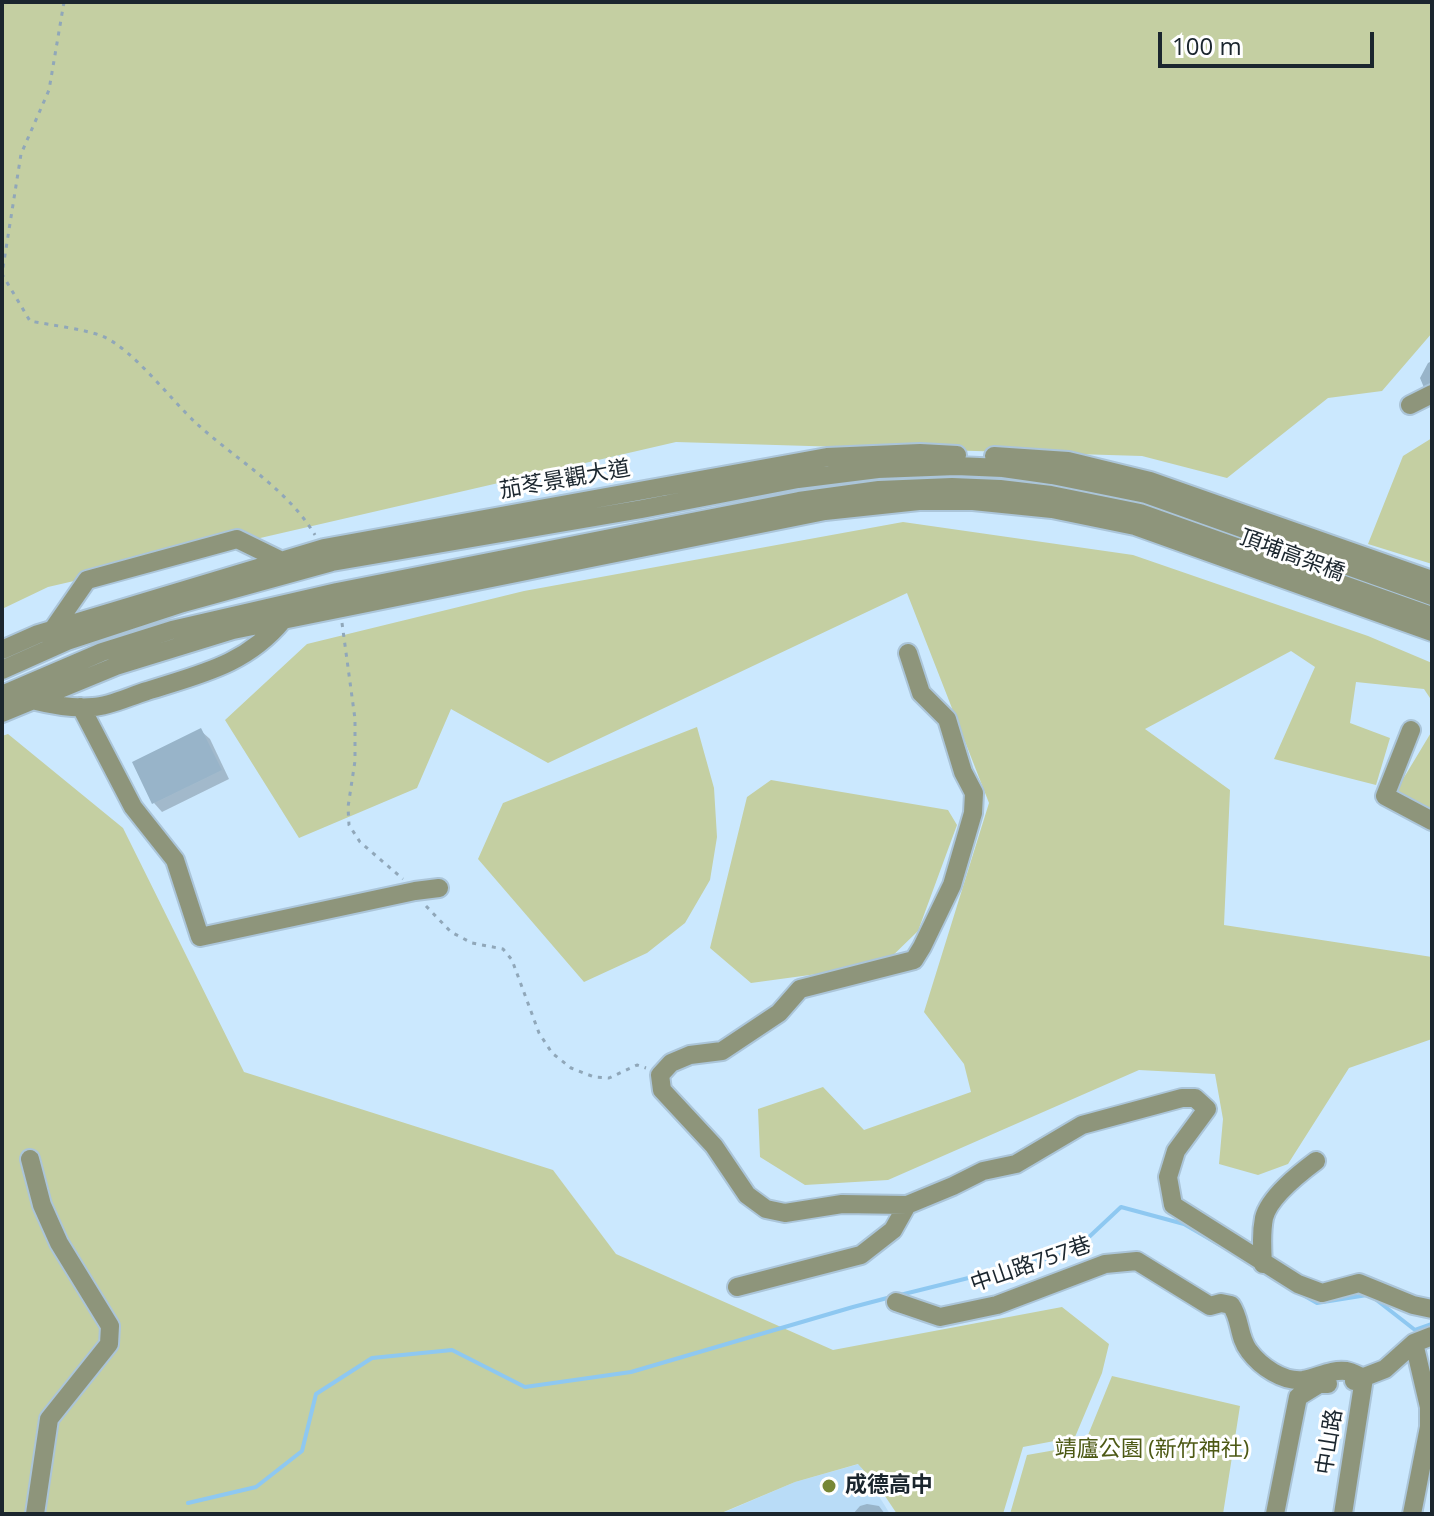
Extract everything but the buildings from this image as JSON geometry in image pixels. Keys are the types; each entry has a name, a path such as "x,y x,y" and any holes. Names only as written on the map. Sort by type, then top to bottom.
{"street":[{"path":"1410,405 1432,394"},
{"name":"茄苳景觀大道","path":"2,650 52,629 282,561 642,509 798,479 878,469 956,466 1003,468 1148,488"},
{"name":"頂埔高架橋","path":"1148,488 1432,580"},
{"name":"頂埔高架橋","path":"1148,488 1432,596"},
{"path":"2,695 102,652 172,630 338,600 784,504 879,490 1000,489 1051,495 1138,520"},
{"name":"頂埔高架橋","path":"1138,520 1432,616"},
{"name":"頂埔高架橋","path":"1138,520 1432,632"},
{"path":"40,653 52,629 87,580 237,539 282,561"},
{"name":"茄苳景觀大道","path":"2,670 67,641 328,555"},
{"path":"328,555 338,600"},
{"path":"2,713 116,666 233,630 283,620 338,600"},
{"path":"32,700 62,707 96,707 242,657 283,620"},
{"path":"908,653 921,693 947,719 963,772 974,793 973,813 952,885 922,947 914,960 800,989 779,1013 722,1051 690,1055 671,1063 660,1075 662,1090 714,1146 747,1195 766,1209 785,1213 842,1204 907,1205 983,1171 1016,1164 1082,1125 1182,1098 1195,1098 1207,1109 1176,1151 1168,1177 1173,1205 1298,1284 1322,1293 1359,1283 1413,1305 1432,1309"},
{"path":"81,707 133,807 175,860 200,937 439,888"},
{"path":"1411,730 1385,796 1432,821"},
{"path":"30,1159 42,1205 59,1243 110,1326 109,1344 49,1419 35,1514"},
{"path":"1263,1264 1261,1238 1265,1214 1290,1181 1316,1161"},
{"path":"737,1287 861,1255 893,1230 907,1205"},
{"name":"中山路757巷","path":"896,1302 940,1317 997,1305 1105,1264 1137,1261 1210,1306 1221,1303 1231,1305 1238,1314 1239,1332 1249,1352 1275,1375 1301,1380 1347,1371 1364,1378"},
{"path":"1275,1514 1298,1397 1319,1384 1347,1384 1385,1369 1414,1343 1432,1336"},
{"path":"1412,1514 1429,1427 1429,1407 1414,1343"},
{"name":"中山路","path":"1343,1514 1364,1378"}],"path":[{"path":"64,2 49,90 21,154 2,274 30,321 101,336 122,348 196,423 274,487 310,526 328,555"}],"shaded area":[{"name":"成德高中","path":"859,1464 890,1514 720,1514 795,1482"}],"green space":[{"path":"2,2 1432,2 1432,333 1382,391 1328,398 1227,478 1142,456 676,442 48,587 2,609"},
{"path":"1432,438 1432,564 1368,544 1403,456"},
{"path":"903,522 1133,555 1368,636 1432,663 1432,701 1424,689 1356,682 1350,723 1390,738 1376,785 1274,759 1315,667 1291,651 1145,729 1230,790 1224,925 1432,957 1432,1039 1349,1068 1288,1164 1258,1175 1219,1164 1223,1119 1215,1074 1139,1070 888,1180 805,1185 760,1157 758,1109 823,1087 864,1130 971,1092 964,1064 924,1012 989,803 907,593 548,763 451,709 417,788 299,838 225,720 307,644 524,591"},
{"path":"697,727 714,788 717,837 710,880 685,923 647,953 584,982 478,859 503,803"},
{"path":"1432,731 1432,811 1394,794"},
{"path":"8,734 123,828 244,1072 553,1170 616,1254 833,1350 1062,1307 1109,1344 1102,1373 1075,1437 1023,1447 1003,1514 897,1514 858,1464 795,1482 719,1514 2,1514 2,736"},
{"path":"771,780 948,810 957,825 918,931 883,965 751,983 710,948 747,797"},
{"name":"靖廬公園 (新竹神社)","path":"1112,1376 1240,1406 1223,1514 1010,1514 1027,1455 1084,1445"}],"waterway":[{"path":"900,1295 1073,1252 1121,1207 1184,1224 1220,1245"},
{"path":"1303,1295 1317,1303 1367,1295"},
{"path":"188,1503 256,1487 302,1451 316,1394 372,1358 452,1350 525,1387 631,1372 891,1297"},
{"path":"1374,1298 1415,1330 1432,1324"}],"place":[{"name":"成德高中","path":"829,1486"}]}
